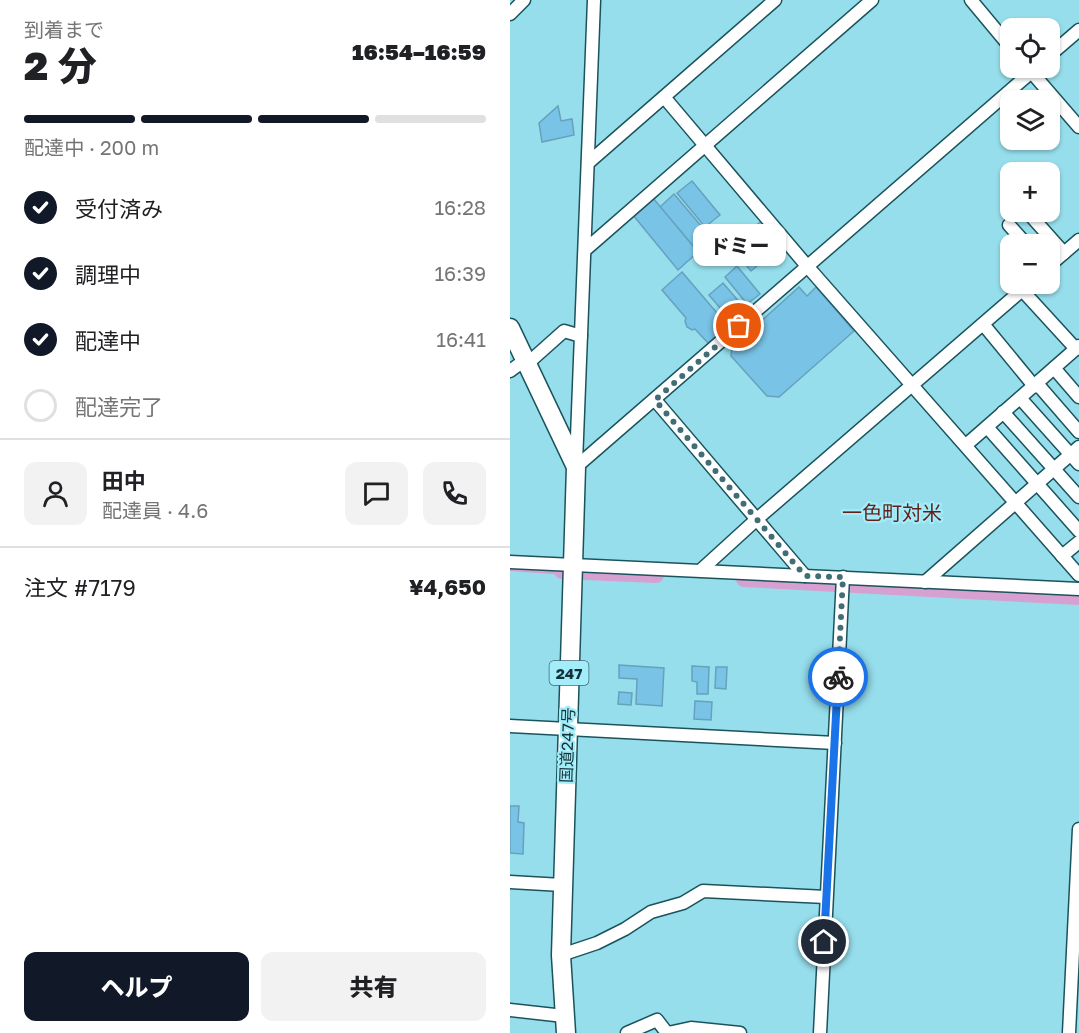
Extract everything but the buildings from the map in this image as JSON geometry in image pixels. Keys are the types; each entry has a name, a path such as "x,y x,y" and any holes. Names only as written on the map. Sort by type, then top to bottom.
{"highway":[{"name":"国道247号","path":"510,328 521,365 576,468 562,885 561,956 565,1024"}],"street":[{"path":"510,14 524,0"},
{"path":"588,163 775,0"},
{"path":"585,250 872,0"},
{"path":"576,468 597,2"},
{"path":"978,3 1000,33"},
{"path":"1060,46 1079,30"},
{"path":"576,468 1022,78"},
{"path":"1039,78 1079,127"},
{"path":"664,96 807,266 1079,576"},
{"path":"1036,222 1064,253"},
{"path":"1009,225 1017,234"},
{"path":"1060,256 1079,240"},
{"path":"701,570 1016,294"},
{"path":"966,446 1077,348 1032,294"},
{"path":"983,324 1034,386 1040,387 1079,432"},
{"path":"521,365 564,331 581,336"},
{"path":"1054,368 1079,397"},
{"path":"1020,398 1075,450 1079,464"},
{"path":"655,400 805,576"},
{"path":"1004,412 1079,497"},
{"path":"987,427 1079,531"},
{"path":"925,582 1075,450"},
{"path":"1062,556 1079,542"},
{"path":"510,562 805,576 843,583 925,582 1079,589"},
{"path":"820,1033 843,583"},
{"path":"510,726 835,743"},
{"path":"1069,1033 1079,829"},
{"path":"510,882 562,885"},
{"path":"561,956 597,943 651,912 683,903 703,891 826,897"},
{"path":"510,1010 565,1024"},
{"path":"627,1033 657,1020 668,1033 691,1028 740,1033"}],"shaded area":[{"path":"510,565 565,568 565,575 510,571"}],"waterway":[{"path":"562,571 656,575"},
{"path":"744,579 1079,597"}],"way so far":[{"path":"739,326 655,400 805,576 843,577 838,677"}],"place":[{"name":"ドミー","path":"739,326"}],"district":[{"name":"一色町対米","path":"892,512"}],"route":[{"path":"824,942 838,677"}]}
